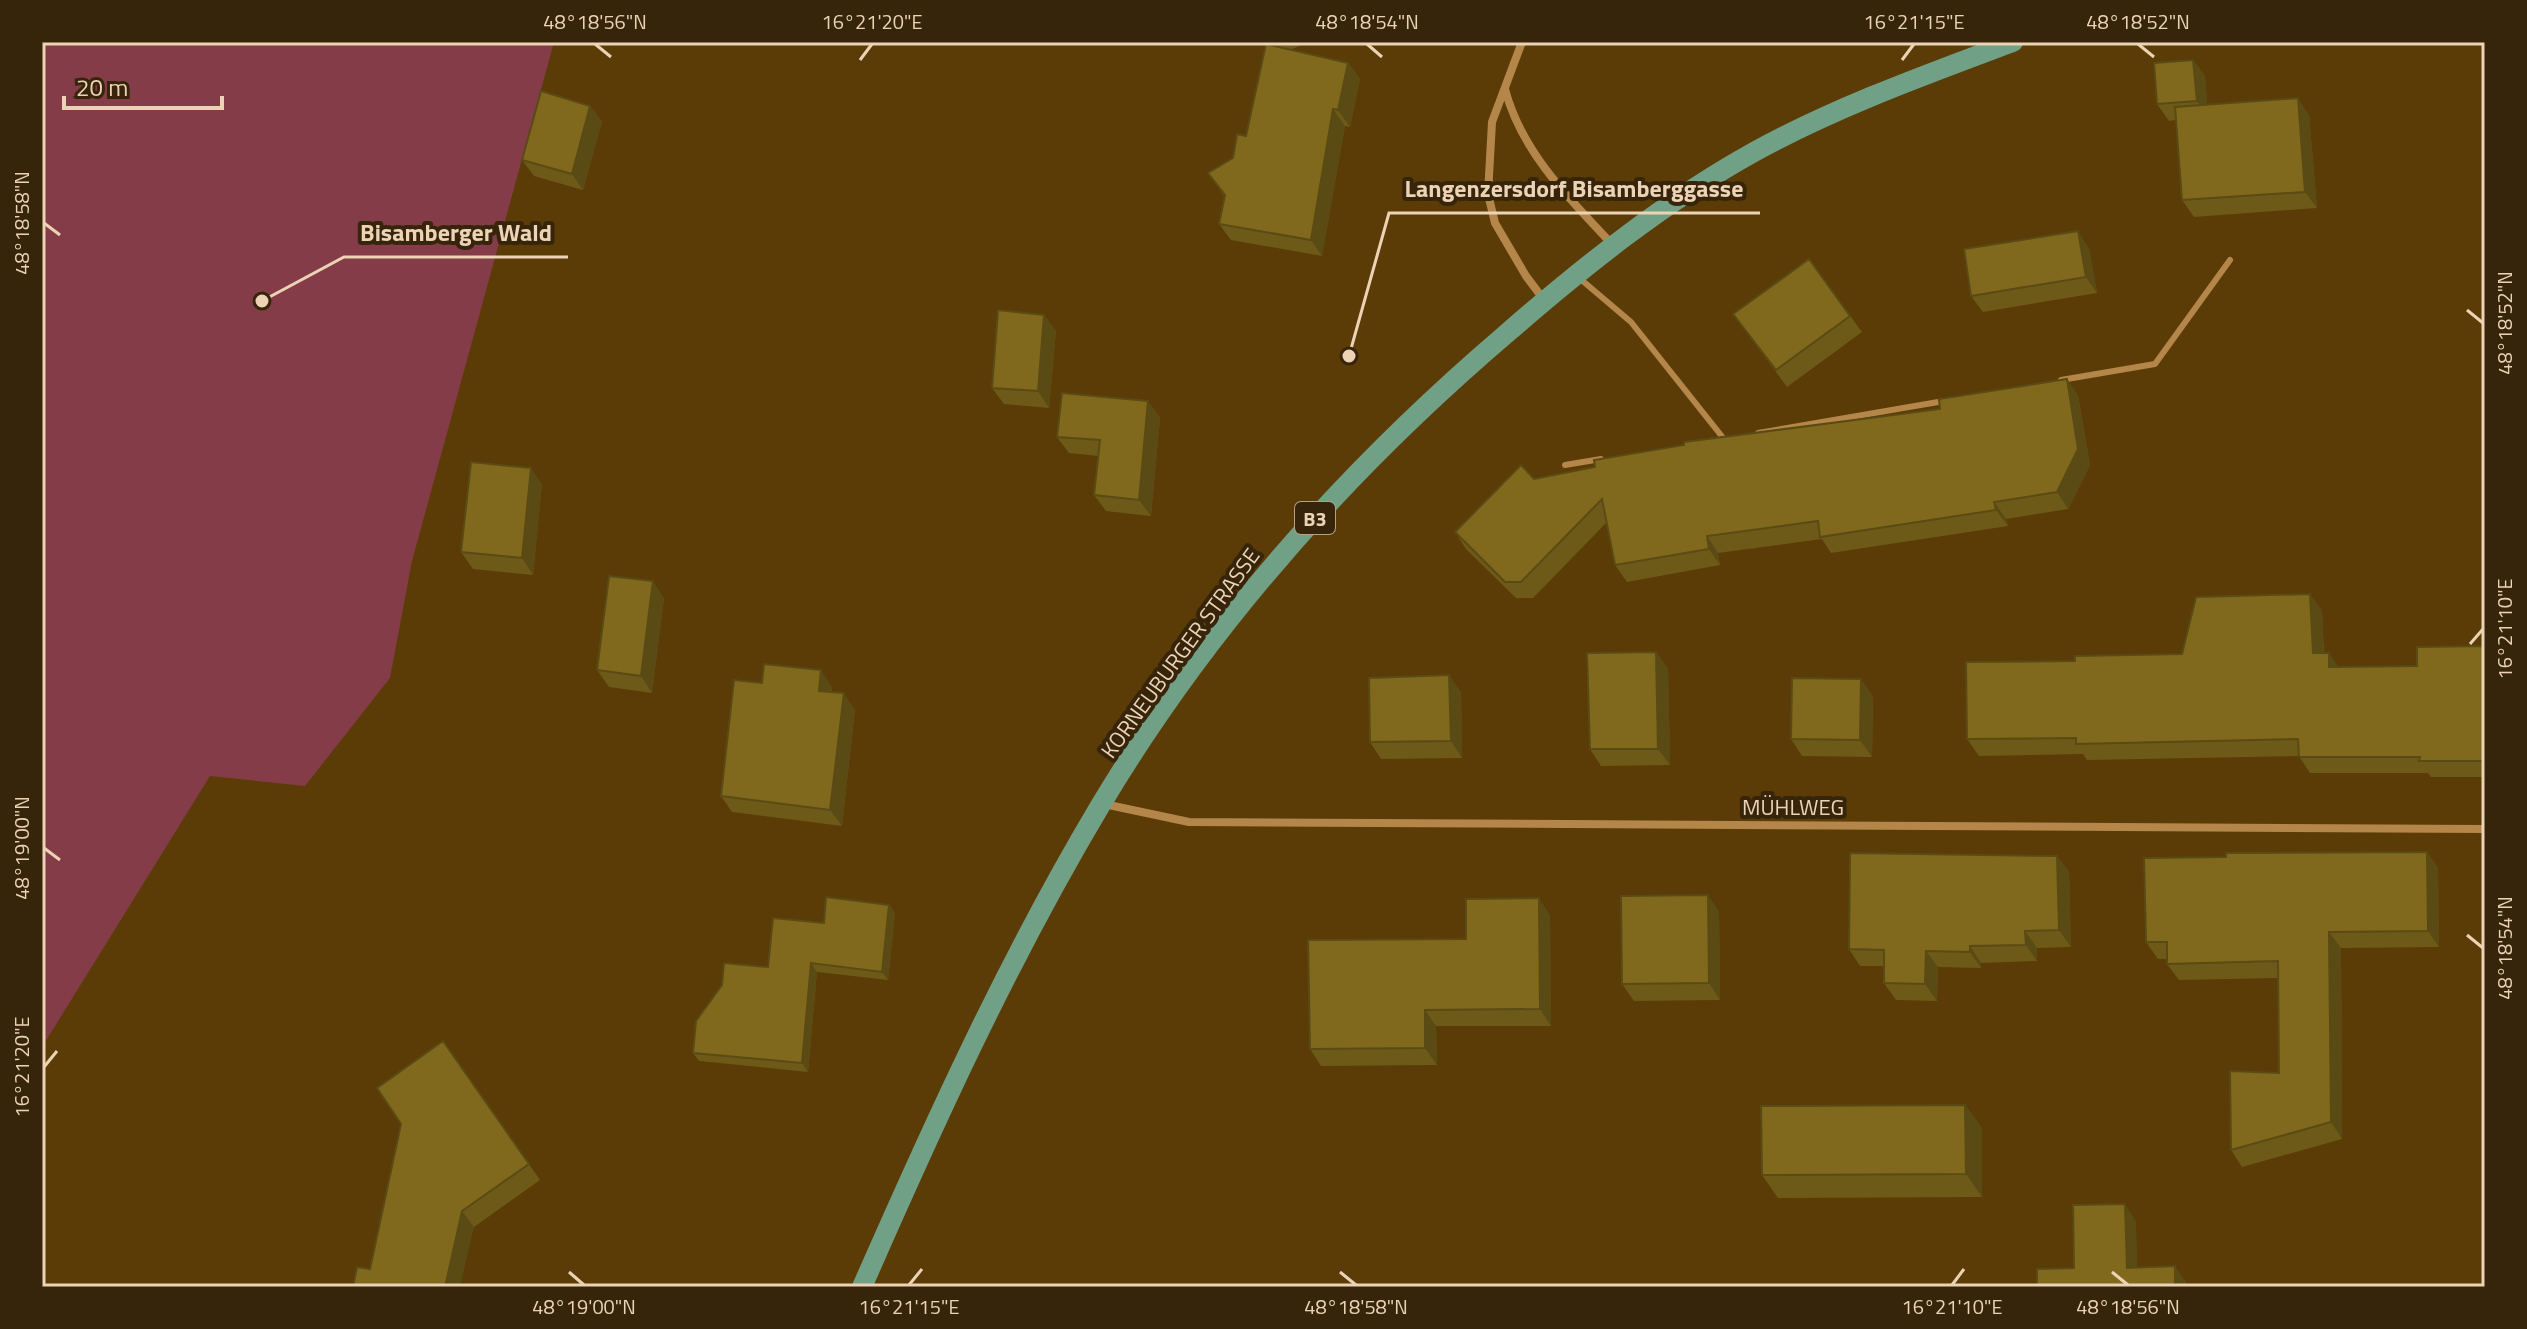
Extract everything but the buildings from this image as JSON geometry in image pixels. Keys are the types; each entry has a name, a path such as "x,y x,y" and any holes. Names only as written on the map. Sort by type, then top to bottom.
{"main road":[{"name":"KORNEUBURGER STRASSE","path":"862,1287 961,1068 1036,919 1102,804 1158,717 1262,578 1317,516 1463,371 1575,275 1685,193 1821,117 2013,42"}],"street":[{"path":"1522,42 1492,122 1488,194 1495,223 1544,300"},
{"path":"1505,89 1522,135 1553,178 1614,245"},
{"name":"MÜHLWEG","path":"1102,804 1189,822 2485,829"}],"lane":[{"path":"2047,383 2155,364 2230,260"},
{"path":"1575,275 1631,322 1724,439"},
{"path":"1754,433 1955,399"},
{"path":"1709,441 1739,436"},
{"path":"1565,465 1608,458"}],"shaded area":[{"path":"42,42 554,42 412,561 390,678 305,786 210,776 42,1047"}],"place":[{"name":"Bisamberger Wald","path":"262,301"},
{"name":"Langenzersdorf Bisamberggasse","path":"1349,356"}]}
